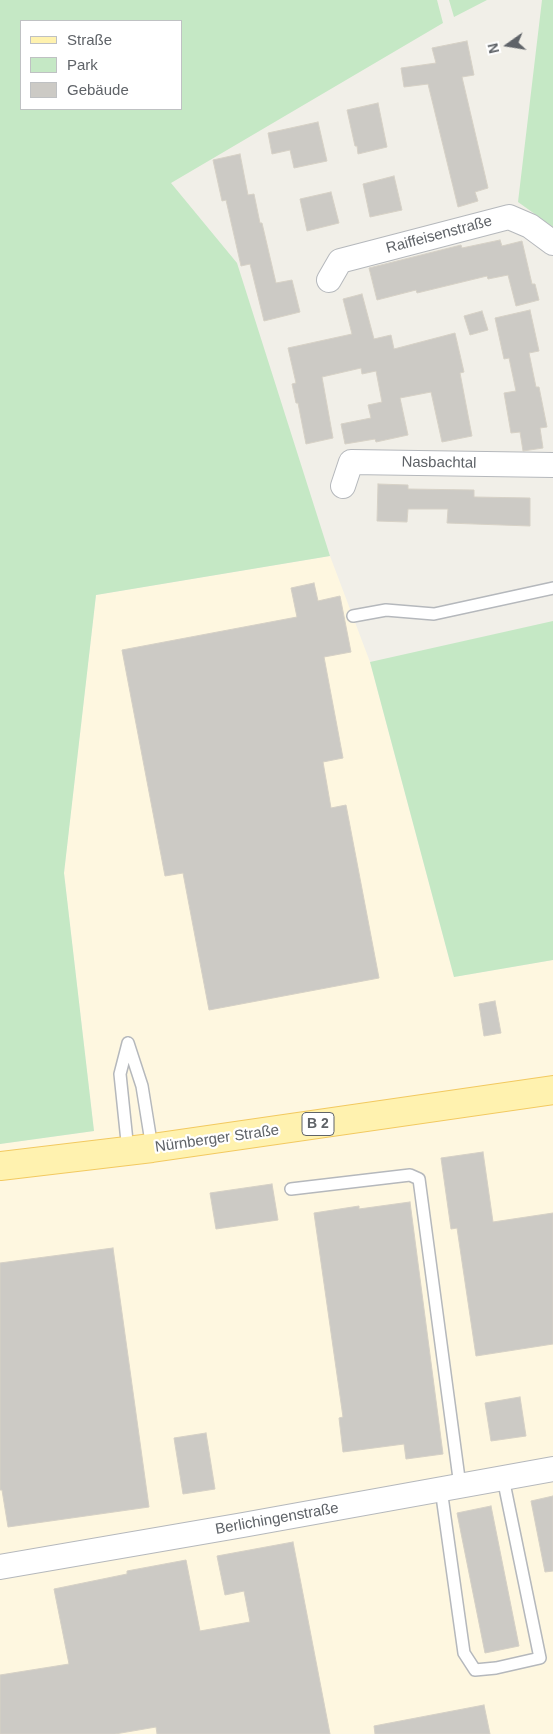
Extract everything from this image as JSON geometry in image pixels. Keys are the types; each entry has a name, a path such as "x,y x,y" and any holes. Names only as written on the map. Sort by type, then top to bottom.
{"main road":[{"name":"Nürnberger Straße","path":"0,1166 140,1150 553,1090"}],"street":[{"name":"Raiffeisenstraße","path":"329,280 340,261 509,217 530,226 553,243"},
{"name":"Nasbachtal","path":"343,486 351,462 553,465"},
{"name":"Berlichingenstraße","path":"0,1567 553,1468"}],"lane":[{"path":"353,616 386,610 434,614 553,588"},
{"path":"128,1043 142,1086 140,1150 120,1074 128,1043"},
{"path":"291,1189 410,1175 419,1179 450,1487 464,1653 475,1670 496,1668 540,1658 503,1478"}],"shaded area":[{"path":"330,556 370,662 454,977 553,960 553,1734 0,1734 0,1144 94,1131 64,873 96,595"}],"green space":[{"path":"0,0 437,0 443,23 171,183 237,263 330,556 96,595 64,873 94,1131 0,1144"},
{"path":"449,0 487,0 454,17"},
{"path":"542,0 553,0 553,227 518,202"},
{"path":"553,621 553,960 454,977 370,662"}],"building":[{"path":"467,41 474,75 462,77 488,188 475,192 478,201 458,207 428,84 404,87 401,68 436,63 432,48"},
{"path":"378,103 387,147 358,154 347,110"},
{"path":"318,122 327,161 294,168 290,150 272,154 268,133"},
{"path":"240,154 248,195 254,194 276,283 292,280 300,312 264,321 250,264 241,266 226,200 222,201 213,160"},
{"path":"394,176 402,210 370,217 363,184"},
{"path":"331,192 339,223 307,231 300,199"},
{"path":"500,240 502,246 522,241 532,284 535,284 539,300 516,306 508,275 488,279 487,276 417,293 416,290 377,300 369,268 461,245 462,248"},
{"path":"362,294 374,339 391,335 394,349 455,333 464,372 460,373 472,436 442,442 431,392 400,398 408,435 376,442 375,439 345,444 341,424 371,418 368,405 382,402 376,371 362,374 361,368 322,377 333,438 306,444 298,403 296,403 292,384 296,383 288,348 352,334 343,299"},
{"path":"530,310 539,351 529,353 536,387 539,387 547,427 540,428 543,448 523,451 520,432 511,433 504,393 516,391 509,358 504,359 495,318"},
{"path":"482,311 488,330 470,335 464,316"},
{"path":"378,484 408,485 408,489 474,490 474,497 530,498 530,526 447,523 448,509 408,509 407,522 377,521"},
{"path":"314,583 318,601 340,596 351,652 324,657 343,758 323,762 331,808 346,805 379,978 209,1010 183,873 165,876 122,650 297,617 291,588"},
{"path":"495,1001 501,1033 484,1036 479,1004"},
{"path":"483,1152 493,1222 553,1213 553,1344 476,1356 457,1228 451,1229 441,1158"},
{"path":"272,1184 278,1220 216,1229 210,1193"},
{"path":"410,1202 443,1454 406,1459 404,1444 343,1452 339,1418 343,1417 314,1213 359,1206 359,1209"},
{"path":"113,1248 149,1507 8,1527 2,1490 0,1490 0,1263"},
{"path":"520,1397 526,1436 491,1441 485,1403"},
{"path":"206,1433 215,1489 183,1494 174,1438"},
{"path":"553,1496 553,1571 545,1572 531,1501"},
{"path":"491,1506 519,1646 485,1653 457,1513"},
{"path":"293,1542 330,1734 157,1734 156,1727 115,1734 0,1734 0,1675 69,1664 54,1589 127,1574 127,1571 186,1560 200,1631 250,1622 244,1591 225,1595 217,1556"},
{"path":"484,1705 490,1734 375,1734 374,1726"}]}
